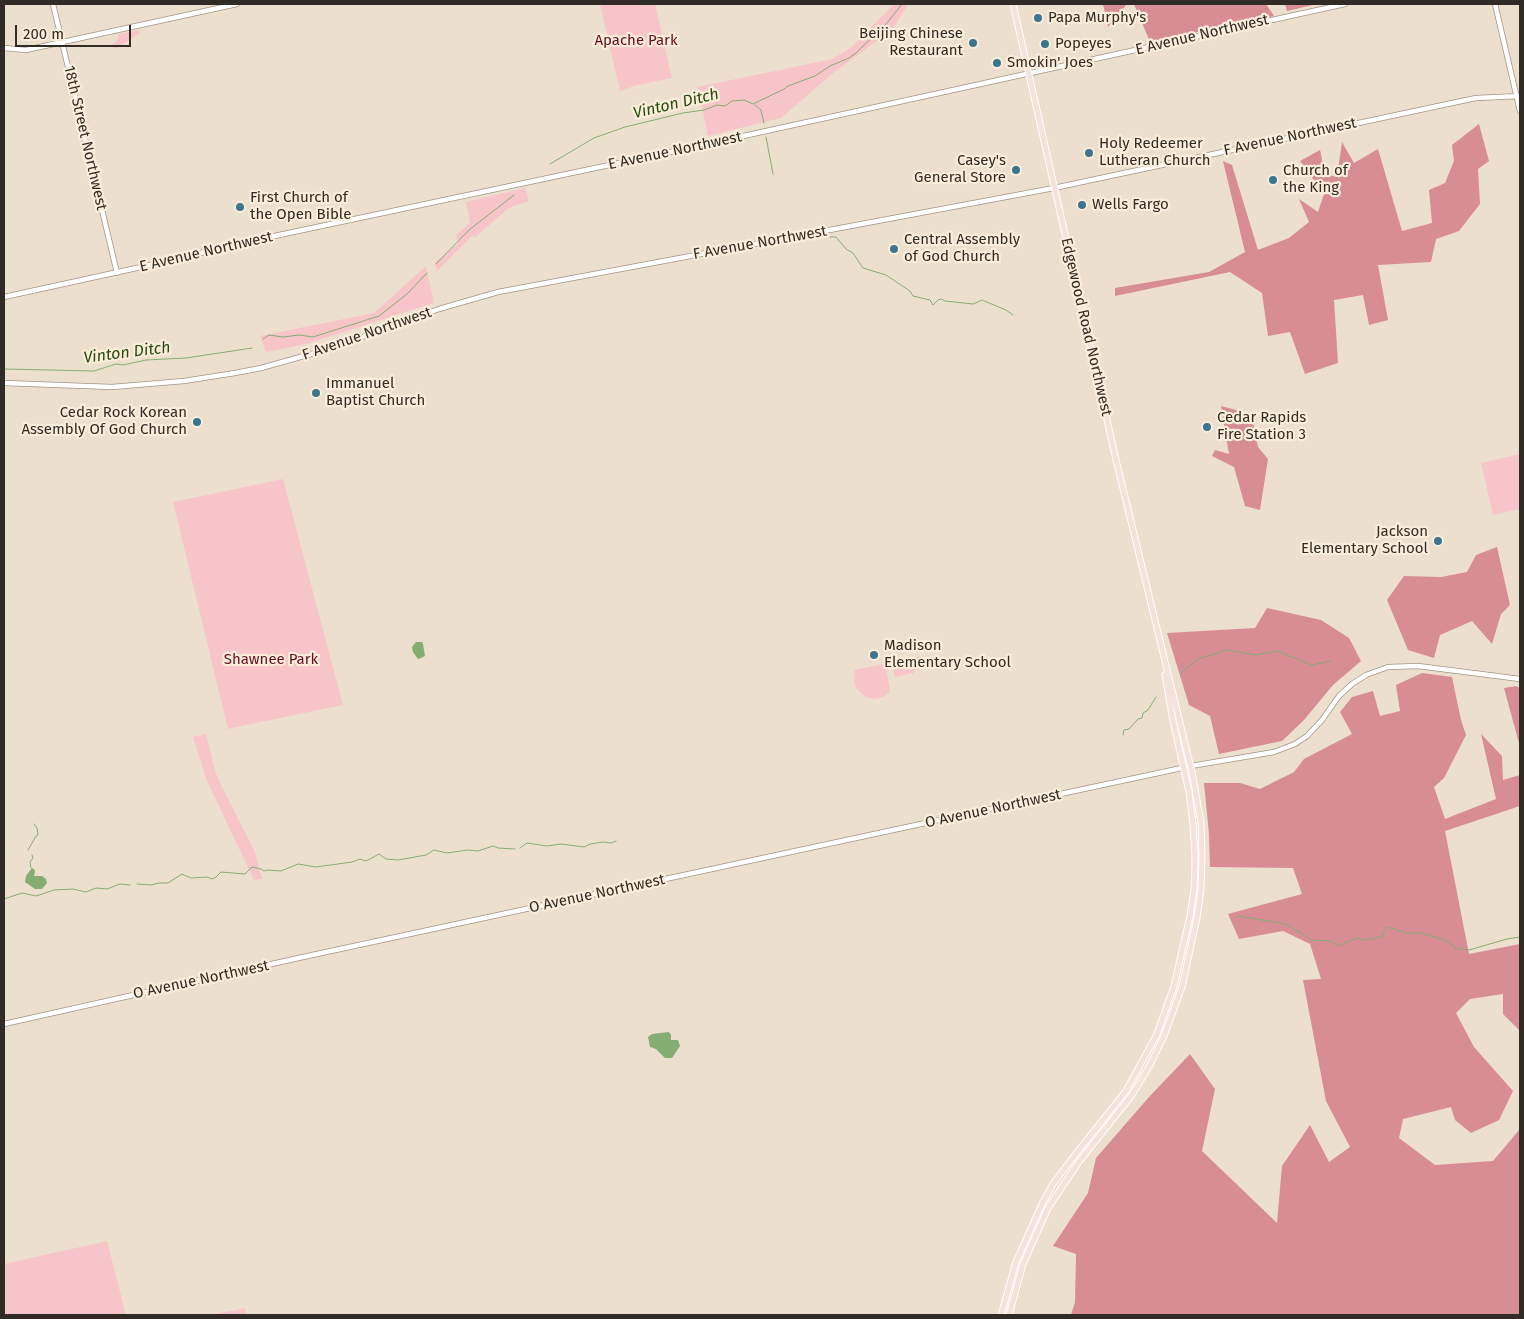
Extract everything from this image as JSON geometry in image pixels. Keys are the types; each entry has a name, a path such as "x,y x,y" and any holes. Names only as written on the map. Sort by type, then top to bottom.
{"main road":[{"name":"Edgewood Road Northwest","path":"1009,1315 1023,1264 1048,1208 1078,1163 1132,1094 1158,1051 1177,1001 1185,973 1197,918 1201,889 1202,857 1201,823 1191,766 1161,649 1013,4"},
{"name":"Edgewood Road Northwest","path":"1001,1315 1016,1262 1042,1204 1071,1160 1126,1091 1158,1034 1170,1000 1184,942 1194,889 1194,824 1184,768 1172,721 1161,649"}],"street":[{"name":"18th Street Northwest","path":"53,4 117,273"},
{"path":"4,48 26,50 238,4"},
{"name":"E Avenue Northwest","path":"4,297 117,273 238,244 416,207 1346,4"},
{"path":"1495,4 1520,111"},
{"name":"F Avenue Northwest","path":"4,383 112,387 208,378 261,368 295,359 439,309 498,292 1054,188 1422,108 1476,98 1518,96"},
{"name":"O Avenue Northwest","path":"4,1024 303,957 1191,766 1274,752 1296,744 1316,728 1345,690 1359,679 1378,670 1403,665 1520,679"}],"green space":[{"name":"Apache Park","path":"600,4 655,4 672,78 620,91"},
{"path":"894,4 908,4 893,29 832,74 781,118 708,136 698,87 832,59 852,47"},
{"path":"139,30 140,33 117,48 113,48 112,45 116,42 119,34"},
{"path":"525,188 529,201 509,208 474,238 473,235 437,271 435,262 458,244 456,235 470,223 466,202"},
{"path":"426,266 434,303 306,344 266,352 260,336 374,313"},
{"path":"1520,454 1520,509 1493,515 1481,463"},
{"name":"Shawnee Park","path":"283,479 343,705 228,729 173,502"},
{"path":"920,656 922,668 914,670 914,673 895,677 892,661"},
{"path":"883,664 886,666 890,692 883,697 874,699 864,696 856,688 855,670"},
{"path":"206,734 215,771 255,852 262,879 254,880 207,781 193,737"},
{"path":"107,1241 126,1315 4,1315 4,1264"},
{"path":"245,1308 247,1315 210,1315"}],"shaded area":[{"path":"1103,4 1127,4 1108,27"},
{"path":"1134,4 1266,4 1274,16 1150,42"},
{"path":"1285,4 1317,4 1287,11"},
{"path":"1479,124 1489,161 1478,169 1480,204 1459,231 1436,239 1431,262 1378,265 1388,320 1369,325 1363,295 1334,300 1338,363 1305,374 1290,332 1268,336 1262,293 1230,272 1115,296 1115,288 1209,272 1245,252 1223,161 1232,165 1258,250 1289,238 1309,222 1299,199 1318,212 1324,194 1300,161 1320,150 1325,174 1337,177 1342,142 1354,163 1378,149 1402,231 1432,223 1429,190 1445,183 1454,161 1452,145"},
{"path":"1221,406 1236,410 1243,422 1253,422 1258,447 1268,459 1260,510 1245,506 1234,467 1212,456 1215,450 1229,454"},
{"path":"1497,547 1510,605 1501,614 1492,644 1472,621 1440,635 1434,658 1408,650 1387,600 1404,576 1441,577 1467,572 1476,555"},
{"path":"1267,608 1321,620 1349,638 1361,661 1333,685 1304,720 1282,741 1219,754 1210,716 1189,705 1167,633 1255,628"},
{"path":"416,642 422,642 425,656 418,659 412,647"},
{"path":"1422,673 1452,677 1466,735 1444,778 1434,787 1445,819 1496,799 1481,734 1502,756 1503,780 1520,775 1520,806 1445,831 1469,954 1520,944 1520,1031 1503,1014 1503,994 1470,999 1456,1013 1474,1047 1513,1091 1499,1120 1471,1133 1455,1120 1451,1107 1403,1119 1399,1138 1435,1165 1493,1161 1520,1129 1520,1315 1071,1315 1075,1302 1076,1254 1053,1246 1088,1193 1096,1158 1149,1097 1190,1054 1215,1089 1202,1151 1277,1223 1282,1166 1310,1125 1329,1162 1350,1147 1326,1101 1303,980 1321,979 1310,944 1283,931 1239,939 1228,914 1302,894 1293,868 1210,867 1204,783 1240,783 1260,789 1294,772 1304,759 1352,734 1340,712 1352,697 1373,691 1380,716 1400,711 1396,685"},
{"path":"1516,686 1520,688 1520,747 1504,688"},
{"path":"32,868 35,870 34,876 42,876 46,879 47,883 42,889 35,889 25,882 26,876"},
{"path":"669,1032 671,1040 678,1040 680,1046 672,1058 665,1058 656,1049 650,1047 648,1037 652,1034"}],"waterway":[{"name":"Vinton Ditch","path":"550,164 594,138 625,127 704,110 717,105 725,106 732,101 744,100 753,104 788,86 815,76 856,53 887,23 902,4"},
{"path":"755,105 761,110 764,123"},
{"path":"766,137 773,174"},
{"name":"Vinton Ditch","path":"436,264 469,230 514,195"},
{"path":"830,237 836,237 846,249 853,253 863,268 886,275 910,291 913,296 930,300 933,305 941,299 973,304 982,300 1013,315"},
{"name":"Vinton Ditch","path":"263,339 269,335 313,337 379,316 407,294 427,273"},
{"name":"Vinton Ditch","path":"4,369 94,371 116,364 123,365 146,360 186,358 252,348"},
{"path":"1181,673 1198,659 1227,650 1256,655 1277,651 1312,665 1331,661"},
{"path":"1123,735 1124,730 1129,729 1138,719 1142,718 1143,713 1148,710 1156,697"},
{"path":"28,850 38,835 34,824"},
{"path":"520,848 527,843 547,846 561,844 584,847 590,844 616,841"},
{"path":"137,884 168,883 182,874 191,878 207,877 212,879 221,872 245,874 252,867 264,871 281,871 298,864 316,867 352,862 360,859 366,861 379,854 386,859 398,860 426,855 434,850 447,853 468,850 478,851 493,846 515,849"},
{"path":"31,868 32,855"},
{"path":"4,899 22,893 36,896 54,890 73,889 86,892 96,888 107,889 120,884 130,885"},
{"path":"1238,916 1286,924 1312,940 1331,941 1338,946 1357,938 1365,940 1382,937 1388,927 1406,933 1420,933 1445,940 1456,948 1469,950 1520,937"}],"place":[{"name":"Papa Murphy's","path":"1038,18"},
{"name":"Beijing Chinese Restaurant","path":"973,43"},
{"name":"Popeyes","path":"1045,44"},
{"name":"Smokin' Joes","path":"997,63"},
{"name":"Holy Redeemer Lutheran Church","path":"1089,153"},
{"name":"Casey's General Store","path":"1016,170"},
{"name":"Church of the King","path":"1273,180"},
{"name":"Wells Fargo","path":"1082,205"},
{"name":"First Church of the Open Bible","path":"240,207"},
{"name":"Central Assembly of God Church","path":"894,249"},
{"name":"Immanuel Baptist Church","path":"316,393"},
{"name":"Cedar Rock Korean Assembly Of God Church","path":"197,422"},
{"name":"Cedar Rapids Fire Station 3","path":"1207,427"},
{"name":"Jackson Elementary School","path":"1438,541"},
{"name":"Madison Elementary School","path":"874,655"}]}
